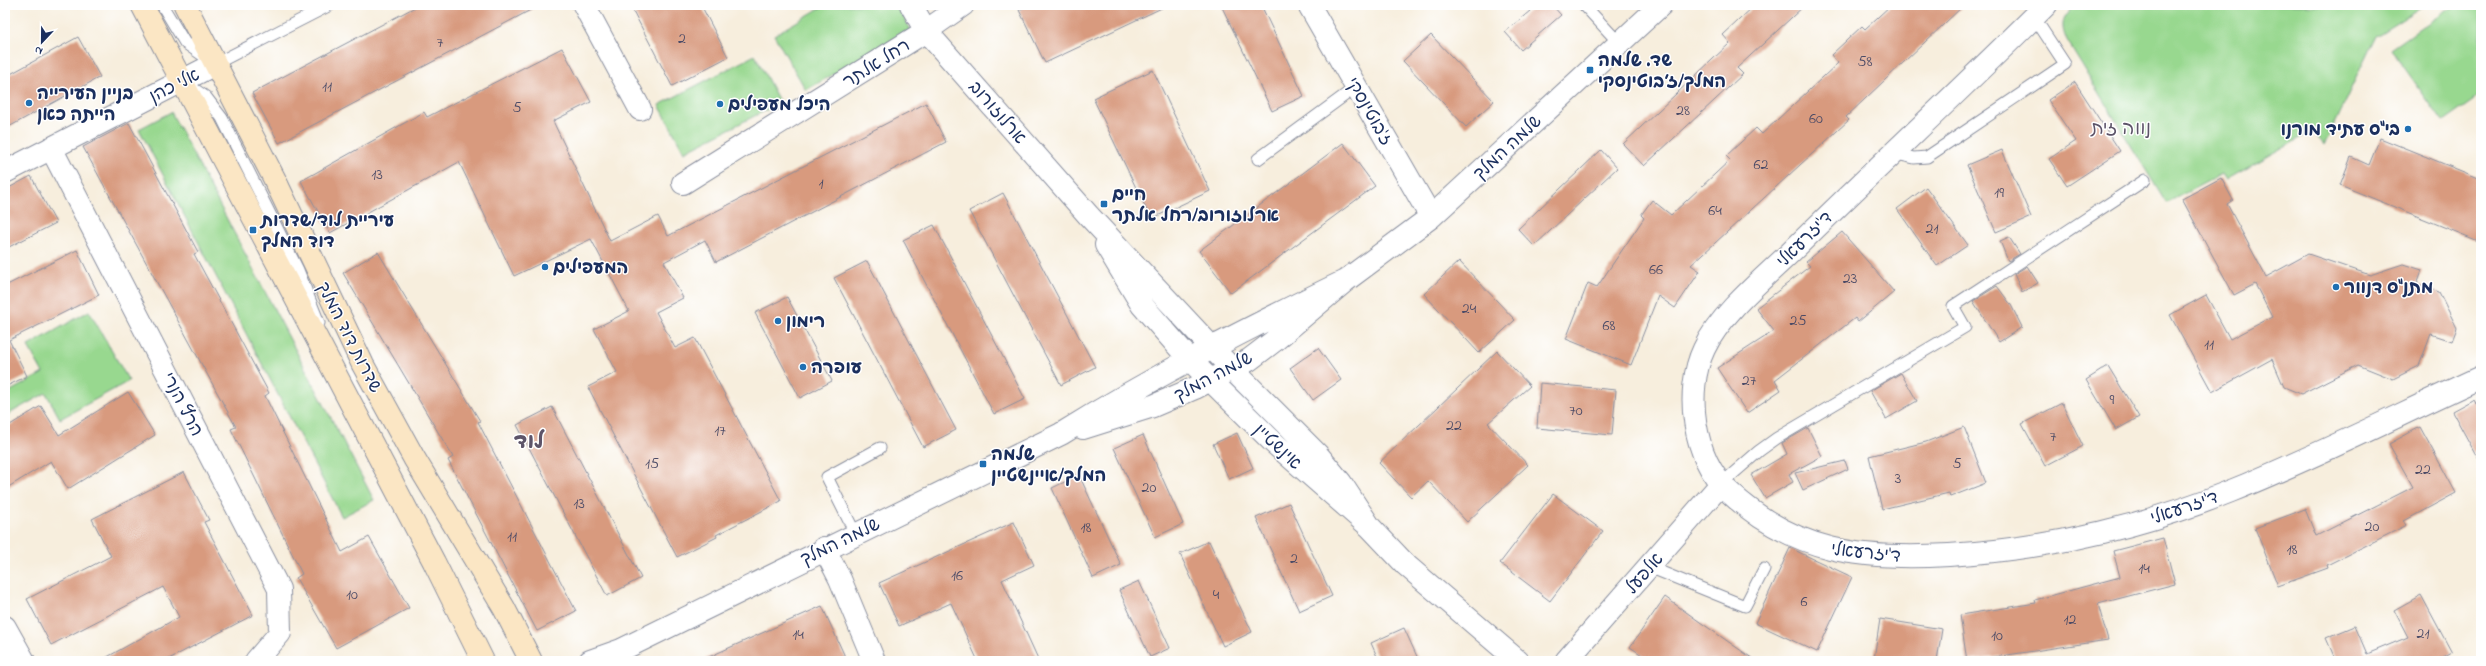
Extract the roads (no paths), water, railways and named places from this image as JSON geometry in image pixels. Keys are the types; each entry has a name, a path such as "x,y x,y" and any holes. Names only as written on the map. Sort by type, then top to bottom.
{"main road":[{"name":"שדרות דוד המלך","path":"142,5 329,361 483,661"},
{"name":"שדרות דוד המלך","path":"185,5 274,178 330,299 366,371 414,458 504,608 531,661"}],"street":[{"path":"584,5 640,109"},
{"name":"ארלוזורוב","path":"911,5 926,31 1089,216 1232,369"},
{"name":"רחל אלתר","path":"683,183 926,31 963,5"},
{"name":"ז'בוטינסקי","path":"1309,5 1431,217"},
{"name":"שלמה המלך","path":"1061,434 1109,422 1153,406 1210,381 1232,369 1274,341 1346,281 1431,217 1661,5"},
{"name":"ד'יזרעאלי","path":"2040,11 1891,153 1733,309 1704,348 1697,369 1694,391 1698,434 1706,460 1721,484 1744,506 1784,532 1826,549 1869,556 1925,557 1998,552 2080,537 2143,522 2230,492 2481,377"},
{"name":"אלי כהן","path":"5,172 215,64"},
{"name":"הרץ הנרי","path":"51,148 279,590 280,633 256,661"},
{"name":"ארלוזורוב","path":"1089,216 1138,298 1190,360"},
{"name":"שלמה המלך","path":"590,661 616,655 824,548 1061,434 1115,400 1213,348 1346,281"},
{"name":"אינשטיין","path":"1190,360 1274,443 1370,527 1406,565 1518,661"},
{"name":"אינשטיין","path":"1232,369 1317,454 1341,483 1370,527"},
{"name":"אלפעל","path":"1566,661 1721,484"},
{"path":"824,548 840,578 874,661"},
{"path":"5,627 24,661"}],"lane":[{"path":"162,5 186,43 215,64 330,5"},
{"path":"1584,5 1620,44"},
{"path":"1891,153 1914,158 1927,157 2065,64 2040,11"},
{"path":"1258,159 1356,87"},
{"path":"1721,484 1776,438 1965,327 1953,306 2145,180"},
{"path":"855,533 827,477 880,448"},
{"path":"1649,567 1745,606 1764,569"}],"place":[{"name":"שד. שלמה המלך/ז׳בוטינסקי","path":"1590,70"},
{"name":"בניין העירייה הייתה כאן","path":"29,103"},
{"name":"היכל מעפילים","path":"720,104"},
{"name":"בי\"ס עתיד מורנו","path":"2408,129"},
{"name":"חיים ארלוזורוב/רחל אלתר","path":"1104,204"},
{"name":"עיריית לוד/שדרות דוד המלך","path":"253,230"},
{"name":"המעפילים","path":"545,267"},
{"name":"מתנ\"ס דנוור","path":"2336,287"},
{"name":"רימון","path":"778,321"},
{"name":"עופרה","path":"803,367"},
{"name":"שלמה המלך/איינשטיין","path":"983,464"}],"district":[{"name":"נווה זית","path":"2121,127"},
{"name":"לוד","path":"529,440"}]}
